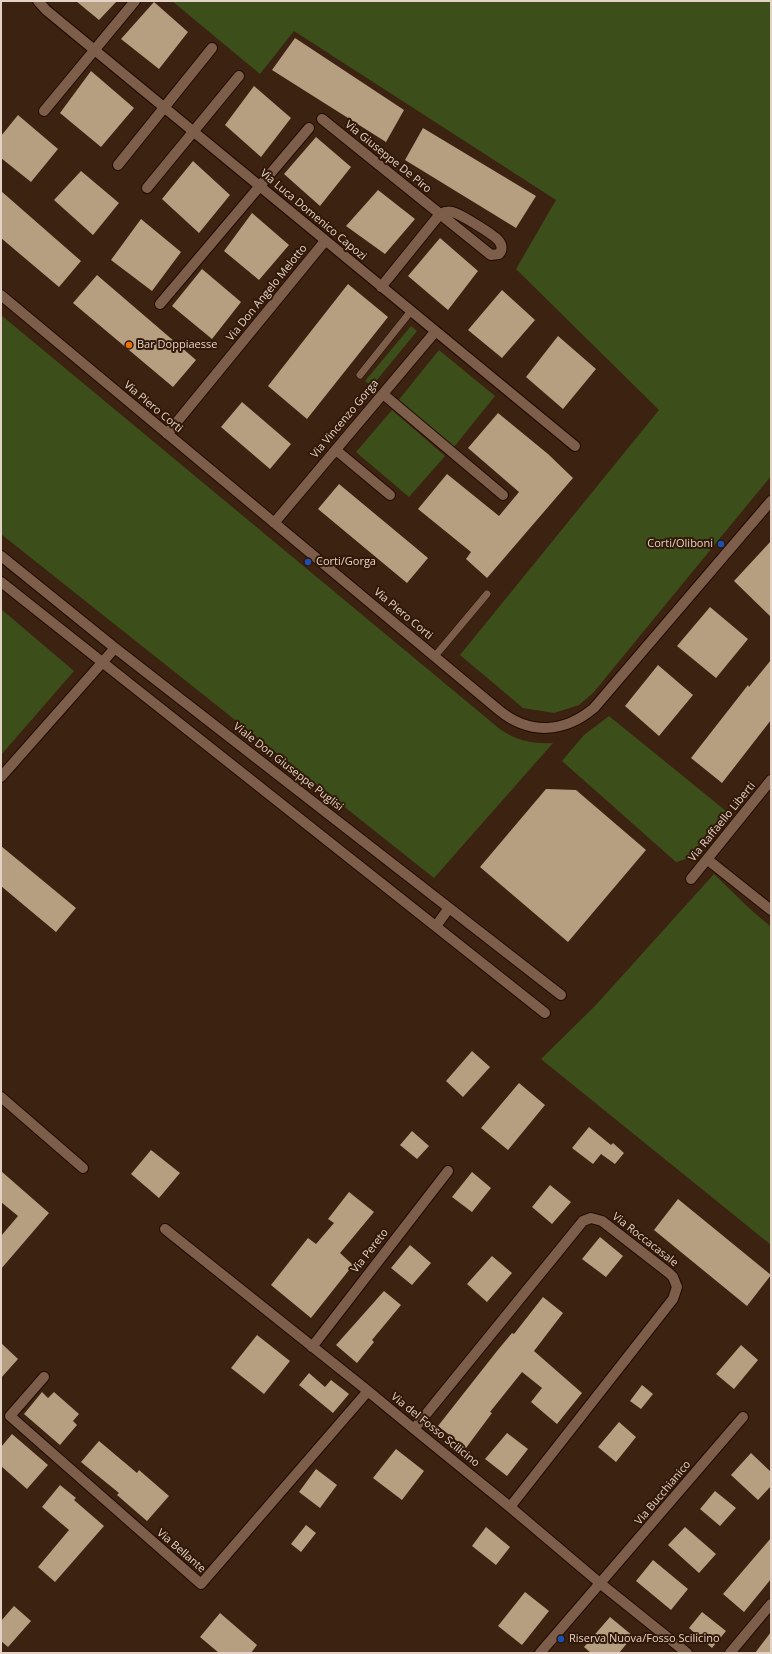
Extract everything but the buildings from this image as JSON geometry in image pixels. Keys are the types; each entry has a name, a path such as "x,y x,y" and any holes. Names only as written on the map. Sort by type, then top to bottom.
{"street":[{"name":"Via Luca Domenico Capozi","path":"38,1 46,10 575,446"},
{"path":"44,111 135,1"},
{"path":"118,165 212,48"},
{"path":"147,188 239,76"},
{"name":"Via Giuseppe De Piro","path":"322,119 440,214 492,255 496,255 501,252 501,244 496,238 457,213 448,211 440,214"},
{"path":"160,304 309,128"},
{"path":"381,286 440,214"},
{"name":"Via Don Angelo Melotto","path":"167,434 325,241"},
{"name":"Via Piero Corti","path":"1,295 500,711 521,724 540,729 559,726 577,720 586,715 601,702 771,503"},
{"name":"Via Vincenzo Gorga","path":"274,523 435,332"},
{"path":"382,394 503,495"},
{"path":"336,450 390,495"},
{"name":"Viale Don Giuseppe Puglisi","path":"1,556 115,648 561,995"},
{"path":"1,582 545,1013"},
{"path":"1,777 115,648"},
{"name":"Via Raffaello Liberti","path":"691,879 708,860 771,780"},
{"path":"708,860 769,905"},
{"path":"436,926 449,908"},
{"path":"1,1097 83,1168"},
{"name":"Via Pereto","path":"312,1347 448,1171"},
{"name":"Via Roccacasale","path":"414,1429 583,1221 591,1218 602,1221 669,1273 673,1277 677,1287 674,1299 510,1506"},
{"name":"Via del Fosso Scilicino","path":"165,1229 368,1390 510,1506 601,1584 687,1653"},
{"name":"Via Bellante","path":"44,1377 10,1416 201,1584 368,1390"},
{"name":"Via Bucchianico","path":"540,1653 601,1584 743,1417"},
{"path":"730,1653 771,1604"}],"lane":[{"path":"360,375 411,311"},
{"path":"435,656 487,594"}],"green space":[{"path":"172,1 771,1 771,476 593,693 579,705 554,713 523,708 460,655 659,410 516,269 556,200 294,31 260,74"},
{"path":"1,315 501,730 513,737 526,741 553,743 434,878 1,534"},
{"path":"411,326 417,331 372,386 365,381"},
{"path":"439,350 495,396 454,447 397,402"},
{"path":"392,410 445,456 409,497 356,452"},
{"path":"1,609 74,671 1,755"},
{"path":"609,716 726,811 686,859 676,862 562,761 584,735"},
{"path":"714,874 771,927 771,1245 541,1059 595,1006"}],"place":[{"name":"Bar Doppiaesse","path":"129,345"},
{"name":"Corti/Oliboni","path":"721,544"},
{"name":"Corti/Gorga","path":"308,562"},
{"name":"Riserva Nuova/Fosso Scilicino","path":"561,1639"}]}
